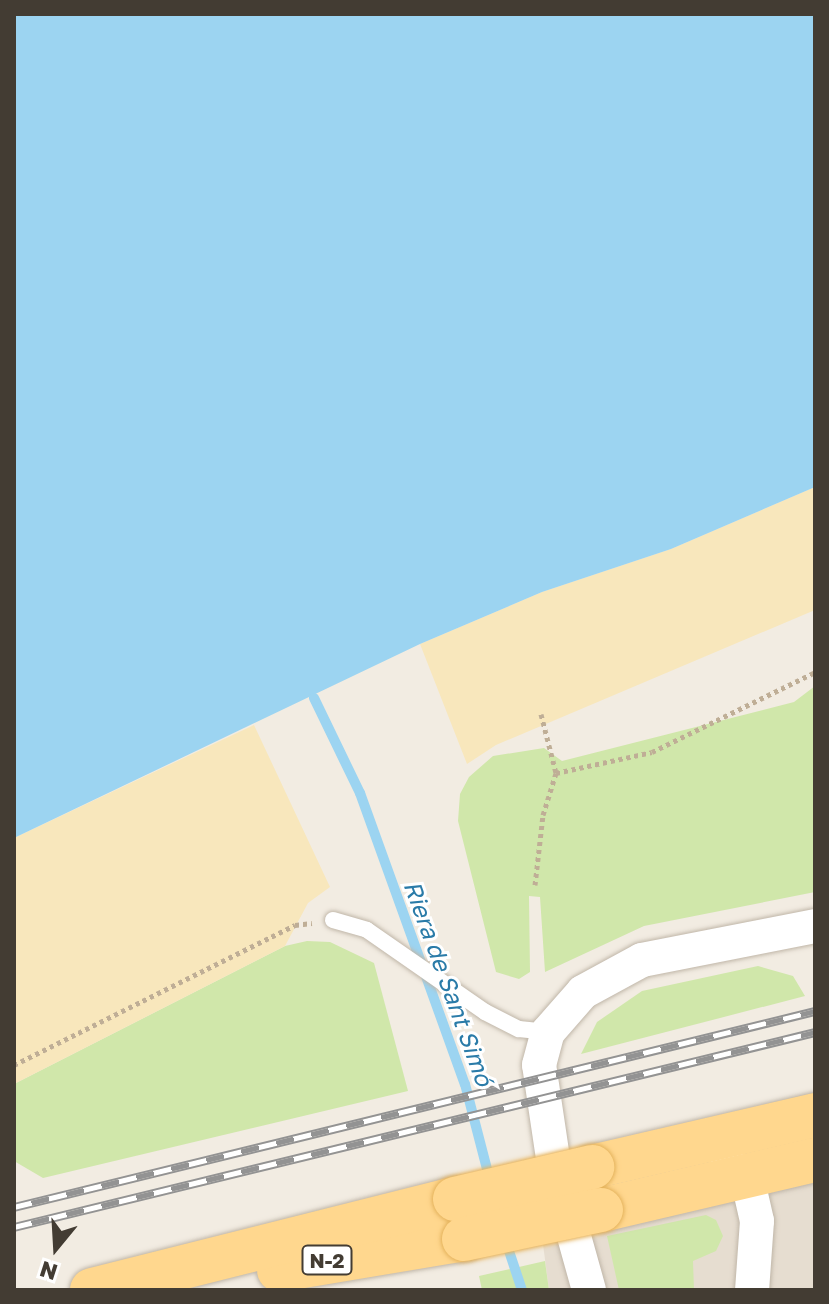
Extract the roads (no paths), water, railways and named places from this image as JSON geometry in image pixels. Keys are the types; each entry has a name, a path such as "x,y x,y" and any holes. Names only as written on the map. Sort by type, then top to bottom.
{"main road":[{"name":"N-2","path":"191,1290 352,1254 450,1225 583,1194 815,1115"},
{"path":"747,1177 778,1146 815,1132"},
{"name":"N-2","path":"583,1194 747,1177 815,1160"},
{"name":"N-2","path":"92,1290 269,1245 450,1225"}],"street":[{"path":"589,1290 583,1194 539,1065 548,1032 583,992 642,960 815,926"},
{"path":"747,1177 757,1221 752,1290"}],"lane":[{"path":"333,920 367,930 485,1012 519,1029 548,1032"},
{"path":"283,1287 356,1272 450,1225"}],"water":[{"path":"14,14 815,14 815,487 671,549 542,592 420,644 14,838"}],"waterway":[{"name":"Riera de Sant Simó","path":"314,698 360,793 465,1084 490,1181"},
{"name":"Riera de Sant Simó","path":"505,1239 522,1290"}],"railway":[{"path":"14,1207 815,1011"},
{"path":"14,1227 815,1032"}]}
